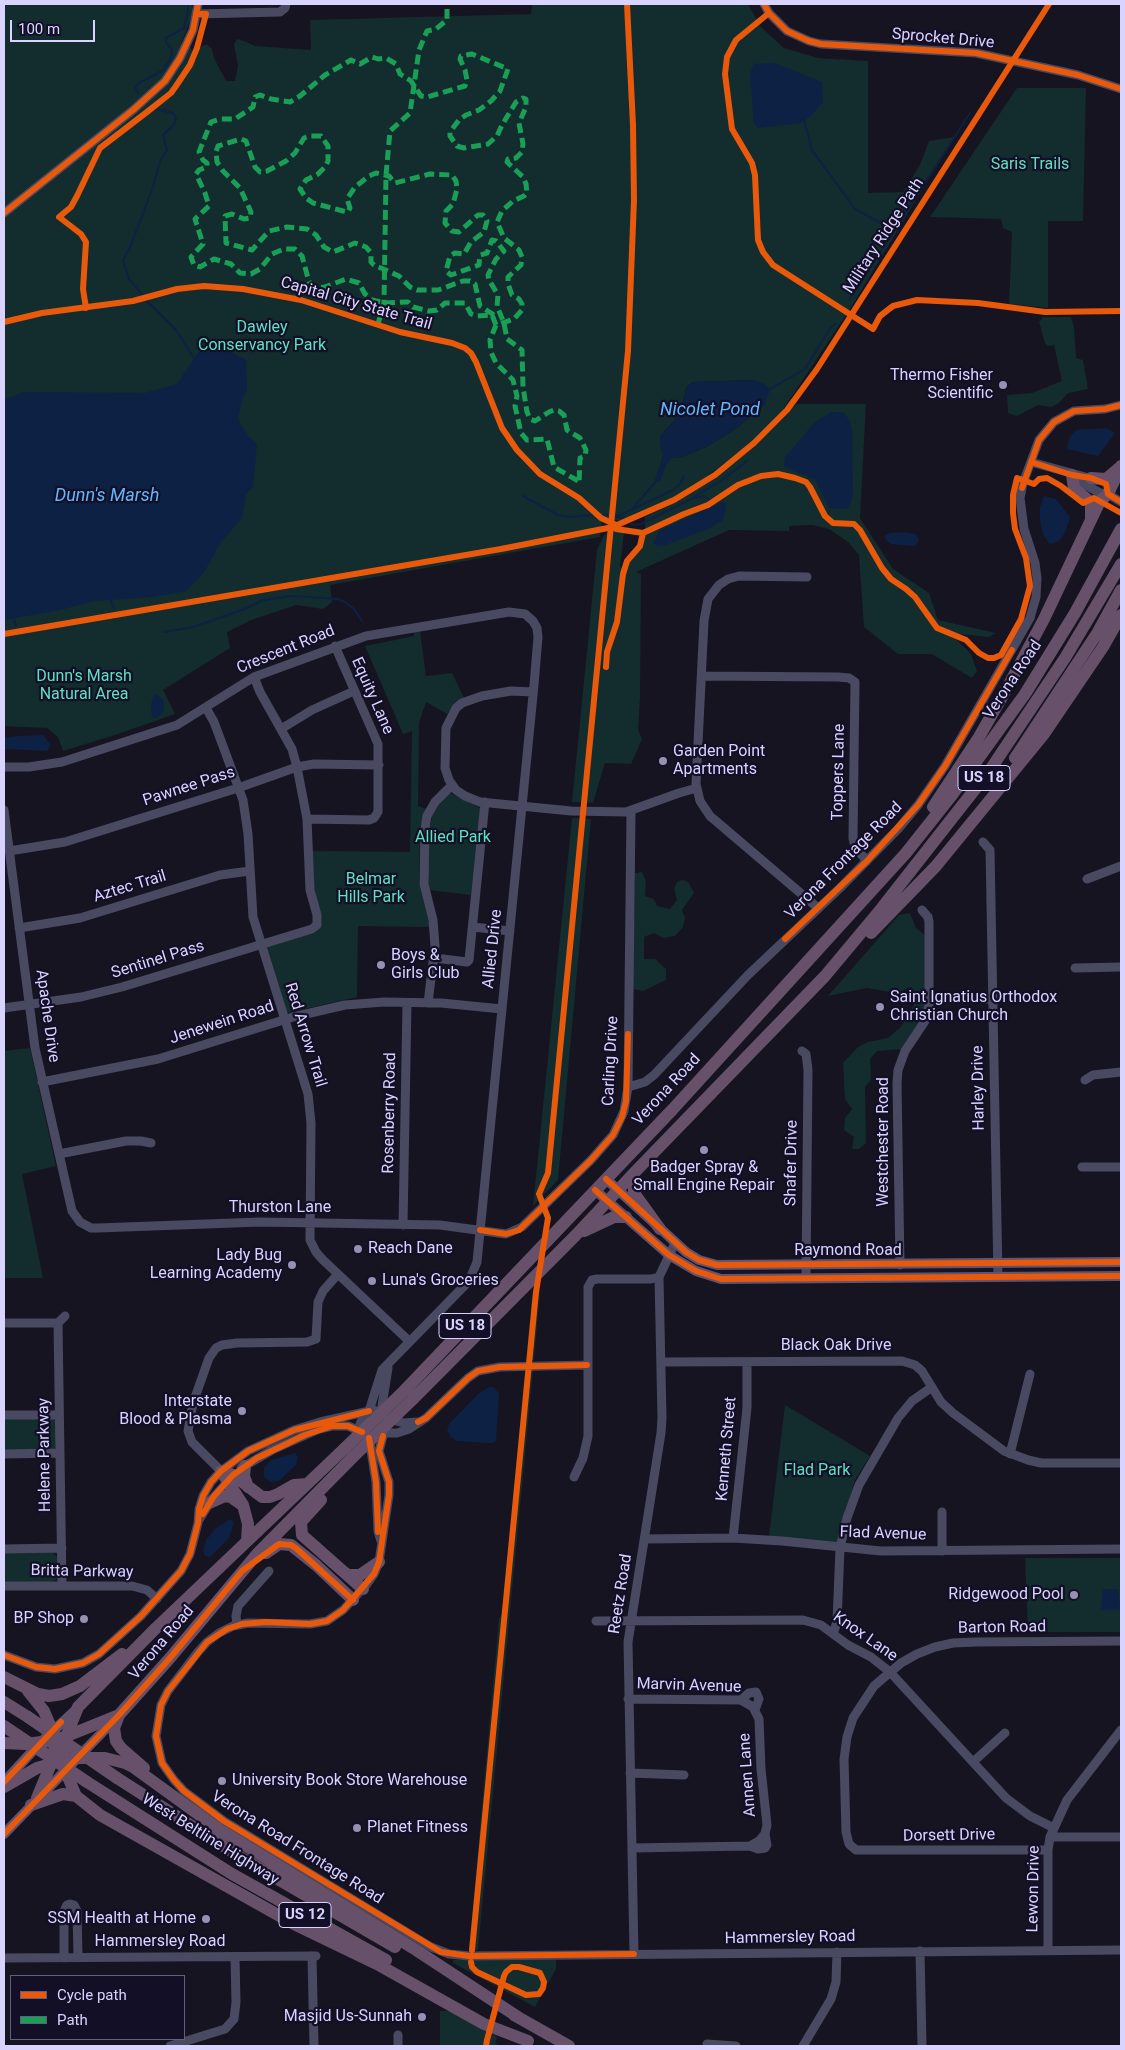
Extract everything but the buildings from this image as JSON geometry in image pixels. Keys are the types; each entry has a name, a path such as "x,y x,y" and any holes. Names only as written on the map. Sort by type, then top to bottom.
{"highway":[{"path":"1091,478 1106,479 1121,466"},
{"path":"876,886 929,813 979,737 1044,618 1100,501 1108,494 1121,466"},
{"path":"1072,475 1074,488 1089,501 1091,506 1090,525"},
{"path":"1096,575 1121,517"},
{"name":"Verona Road","path":"409,1394 526,1262 799,973 906,853 1004,723 1053,649 1121,529"},
{"name":"Verona Road","path":"58,1732 78,1707 156,1628 247,1541 307,1484 349,1452 524,1288 825,976 882,909 990,770 1065,658 1121,564"},
{"path":"981,810 1098,632 1121,590"},
{"path":"825,976 900,904 936,866 1044,734 1103,647 1121,615"},
{"path":"634,1173 634,1193 660,1229"},
{"path":"575,1236 607,1219 626,1217"},
{"name":"Verona Road","path":"119,1715 170,1658 242,1570 342,1467 349,1452"},
{"path":"245,1466 244,1476 248,1487"},
{"path":"342,1467 341,1477 300,1525 307,1541 363,1589"},
{"path":"227,1476 262,1497 270,1497 294,1485 307,1484"},
{"path":"227,1476 243,1505 248,1524 247,1541"},
{"path":"207,1507 225,1496 231,1497 243,1505"},
{"path":"242,1570 278,1544 291,1544 316,1564 353,1600"},
{"path":"340,1570 348,1575 360,1574 379,1562"},
{"name":"US 18","path":"4,1677 27,1690 48,1696 69,1692 80,1686 156,1628"},
{"path":"27,1690 58,1732 60,1765 76,1796 100,1815 294,1924 377,1964 484,2024 532,2044"},
{"name":"West Beltline Highway","path":"4,1702 117,1778 245,1860 569,2046"},
{"path":"119,1715 114,1732 121,1748 183,1804"},
{"name":"US 18","path":"4,1743 40,1743 58,1732 119,1715"},
{"name":"West Beltline Highway","path":"4,1726 88,1782 261,1891 532,2044"},
{"path":"4,1787 27,1773 60,1765 77,1758 105,1758 124,1763 220,1830 416,1950 522,2019"},
{"path":"34,1801 60,1765"},
{"path":"34,1801 63,1794 76,1796"}],"main road":[{"name":"Raymond Road","path":"606,1179 620,1187 675,1243 699,1260 717,1265 1121,1262"},
{"name":"Raymond Road","path":"596,1190 670,1255 696,1271 721,1279 1121,1276"},
{"name":"Verona Road","path":"77,1758 119,1715"},
{"path":"4,1782 40,1743"},
{"path":"4,1834 34,1801"}],"street":[{"path":"4,213 155,91 180,58 193,30 198,4"},
{"name":"Sprocket Drive","path":"764,4 769,13 787,31 803,39 821,44 976,53 1078,75 1121,89"},
{"path":"197,14 280,12 283,11 286,5"},
{"name":"Verona Frontage Road","path":"628,1087 645,1082 654,1075 748,975 867,861 908,818 936,780 1030,618 1036,597 1037,578 1035,562 1024,529 1020,498 1023,483 1039,440 1054,422 1074,411 1106,409 1121,405"},
{"path":"1031,462 1072,475 1091,478 1106,484 1108,494"},
{"path":"1072,475 1100,494 1108,494 1121,502"},
{"path":"807,577 740,576 728,579 719,585 708,599 705,610 696,788 700,801 710,816 818,908"},
{"name":"Crescent Road","path":"4,767 36,767 62,762 177,725 254,676 335,646 372,635 509,612 525,614 532,620"},
{"name":"Allied Drive","path":"409,1341 469,1281 477,1262 538,636 537,628 532,620"},
{"name":"Equity Lane","path":"307,819 369,820 374,818 378,812 378,744 335,646"},
{"path":"254,676 260,692 292,749 307,819"},
{"name":"Toppers Lane","path":"703,676 838,677 853,680 856,692 853,838 855,847 867,861"},
{"path":"281,729 312,710 354,691"},
{"path":"533,692 511,691 482,696 462,703 456,708 446,728 446,768 452,785 465,796 485,802 571,811 631,812 696,788"},
{"name":"Red Arrow Trail","path":"206,708 214,722 247,817 253,917 308,1094 310,1106 310,1240 322,1260 409,1341"},
{"name":"Pawnee Pass","path":"10,851 65,842 238,788 297,767 314,764 379,765"},
{"path":"428,1003 435,958 435,936 424,884 425,828 428,816 435,802 452,785"},
{"path":"435,958 467,962 473,927 485,802"},
{"name":"Apache Drive","path":"4,810 35,1048 72,1211 80,1222"},
{"name":"Carling Drive","path":"480,1230 511,1233 519,1230 591,1160 613,1135 622,1117 628,1087 631,812"},
{"name":"Sentinel Pass","path":"4,1008 82,996 122,987 312,929 317,925 317,915 310,890 307,819"},
{"name":"Harley Drive","path":"983,842 990,850 998,1277"},
{"path":"1087,879 1121,866"},
{"name":"Aztec Trail","path":"19,928 80,918 220,875 250,871"},
{"name":"Westchester Road","path":"900,1265 898,1070 905,1051 925,1021 929,999 929,922 928,917 922,910"},
{"path":"473,927 510,931"},
{"path":"1074,968 1121,967"},
{"path":"929,999 993,999"},
{"name":"Jenewein Road","path":"42,1082 158,1059 284,1019 345,1005 365,1003 428,1003 502,1010"},
{"name":"Rosenberry Road","path":"404,1224 407,1003"},
{"name":"Shafer Drive","path":"802,1051 806,1054 808,1070 806,1277"},
{"path":"1084,1080 1093,1075 1121,1072"},
{"path":"59,1154 126,1141 150,1143"},
{"path":"1082,1167 1121,1167"},
{"name":"Thurston Lane","path":"80,1222 90,1228 235,1222 440,1225 480,1230"},
{"name":"Reetz Road","path":"634,1954 628,1642 661,1433 659,1277 675,1243"},
{"path":"227,1476 192,1442 188,1431 193,1403 209,1358 216,1348 222,1344 307,1342 316,1339 318,1302 323,1291 338,1274"},
{"path":"574,1477 583,1458 588,1436 587,1291 589,1283 597,1279 651,1279 659,1277"},
{"path":"4,1323 58,1323 65,1316"},
{"name":"Helene Parkway","path":"58,1323 62,1586"},
{"path":"366,1435 360,1420 367,1412 382,1370 409,1341"},
{"name":"Black Oak Drive","path":"661,1362 902,1361 915,1365 922,1371 941,1402 952,1413 1010,1454 1041,1463 1121,1463"},
{"path":"384,1434 388,1428 384,1415 389,1362"},
{"name":"Kenneth Street","path":"733,1538 747,1408 747,1362"},
{"path":"207,1507 207,1500 217,1482 280,1446 326,1427 348,1426 374,1439 384,1434 397,1433 409,1429 426,1418 468,1378 478,1371 500,1367 587,1365"},
{"path":"1010,1454 1030,1374"},
{"path":"833,1634 837,1622 840,1548 846,1518 859,1485 898,1418 912,1401 932,1387"},
{"path":"198,1523 227,1476 248,1452 294,1430 320,1422 367,1412 384,1415 404,1422 418,1422"},
{"path":"4,1415 59,1415"},
{"name":"Verona Road Frontage Road","path":"384,1434 379,1451 389,1482 384,1534 381,1541 379,1562 374,1574 363,1589 334,1617 317,1624 266,1622 238,1625 219,1633 202,1647 168,1691 161,1705 156,1736 162,1763 170,1775 184,1791 224,1821 431,1947 441,1952 459,1956"},
{"name":"Verona Road Frontage Road","path":"366,1435 376,1482 378,1531 381,1541"},
{"path":"4,1454 60,1453"},
{"path":"4,1655 45,1669 64,1669 99,1654 157,1599 182,1571 190,1554 204,1493 211,1482 227,1476"},
{"path":"942,1512 942,1551"},
{"name":"Flad Avenue","path":"645,1539 733,1538 881,1551 1121,1549"},
{"path":"4,1549 62,1548"},
{"path":"238,1625 236,1616 238,1606 269,1572"},
{"name":"Britta Parkway","path":"4,1586 132,1586 147,1590 157,1599"},
{"name":"Knox Lane","path":"596,1621 803,1620 821,1624 848,1645 871,1656 890,1672 1006,1798 1052,1833"},
{"name":"Barton Road","path":"852,1847 849,1844 846,1832 844,1758 847,1736 853,1718 862,1702 874,1686 890,1672 917,1654 953,1643 1121,1641"},
{"name":"Marvin Avenue","path":"628,1699 748,1704"},
{"name":"Annen Lane","path":"632,1848 752,1845 758,1849 765,1848 767,1845 764,1834 767,1826 767,1813 762,1784 759,1719 748,1704"},
{"path":"972,1762 1005,1733"},
{"name":"Lewon Drive","path":"1048,1950 1048,1850 1052,1833 1068,1800 1120,1733"},
{"path":"630,1773 684,1774"},
{"path":"1052,1833 1121,1837"},
{"name":"Dorsett Drive","path":"852,1847 856,1850 882,1851 1048,1850"},
{"path":"64,1958 64,1911 67,1905 70,1904 74,1905 77,1911 78,1958"},
{"name":"Hammersley Road","path":"459,1956 1121,1950"},
{"path":"920,1951 922,2046"},
{"path":"803,2046 831,1999 836,1982 837,1952"},
{"name":"Hammersley Road","path":"4,1958 314,1956 314,2046"},
{"path":"170,2046 226,2029 234,2019 236,2002 235,1957"},
{"path":"398,2036 398,2046"},
{"path":"707,2044 736,2046"}],"green space":[{"name":"Dawley Conservancy Park","path":"4,4 192,4 192,15 181,44 191,48 195,61 201,47 206,44 212,49 214,58 226,81 235,81 238,66 234,44 237,39 255,46 311,50 310,20 531,14 532,4 748,4 761,27 784,48 818,58 868,61 868,193 903,192 920,165 929,141 954,137 850,309 782,411 753,441 693,487 659,505 622,521 607,519 602,522 600,537 330,585 332,602 323,609 296,605 251,620 227,632 230,648 163,690 175,714 115,735 63,751 58,737 47,728 4,726","holes":["753,380 765,404 737,428 708,446 682,457 671,458 660,467 663,454 664,431 674,421 681,407 687,386 693,382"]},
{"name":"Saris Trails","path":"1017,88 1086,88 1083,221 1048,221 1048,308 1009,304 1012,232 1003,228 1001,219 930,217"},
{"path":"1043,317 1071,317 1074,327 1076,358 1083,360 1088,389 1068,393 1059,403 1051,407 1038,405 1017,416 1008,413 1007,395 1032,393 1062,381 1054,345 1048,346 1045,343 1039,322"},
{"path":"796,404 866,404 860,518 893,569 929,593 938,620 996,633 989,637 959,634 957,640 971,654 977,671 972,678 932,654 898,654 864,627 859,555 848,542 829,529 812,525 789,526 789,531 729,530 636,572 641,574 638,730 642,739 631,764 605,763 593,803 572,802 597,550 604,535 613,530 624,532 620,567 626,569 641,548 645,537 645,517 671,505 721,473 784,418"},
{"name":"Belmar Hills Park","path":"420,631 426,676 452,673 464,698 452,707 447,714 426,702 419,723 418,806 426,809 420,827 419,882 430,927 358,926 357,997 287,1013 267,946 315,933 320,928 322,922 314,889 312,851 410,852 412,731 403,734 365,646 414,636 414,632"},
{"name":"Allied Park","path":"450,793 480,808 471,895 429,890 427,865 430,826 432,817 440,802"},
{"path":"572,818 591,819 558,1180 533,1206"},
{"path":"642,872 646,881 645,896 654,899 657,906 670,909 677,900 674,889 677,882 683,880 688,882 694,893 682,910 685,918 683,927 675,936 663,938 654,933 644,937 644,959 655,959 666,969 666,980 643,991 633,989 635,873"},
{"path":"910,913 916,928 926,936 926,999 921,1021 903,1049 877,1051 870,1059 871,1080 865,1087 866,1143 859,1149 852,1149 854,1137 844,1130 845,1118 852,1109 845,1099 843,1063 858,1047 868,1042 888,1038 900,1028 915,1003 914,992 910,987 897,993 867,988 828,996 899,915"},
{"path":"30,1048 56,1166 22,1174 43,1278 4,1278 4,1051"},
{"path":"540,1290 534,1360 526,1361 532,1297"},
{"path":"525,1370 533,1370 478,1950 469,1950 499,1619 503,1612"},
{"name":"Flad Park","path":"785,1405 870,1456 855,1480 837,1543 769,1536"},
{"path":"4,1418 54,1419 56,1422 56,1445 54,1449 51,1451 4,1451"},
{"path":"51,1551 58,1558 59,1575 56,1580 52,1582 4,1583 4,1552"},
{"name":"Ridgewood Pool","path":"1025,1558 1121,1558 1121,1632 1028,1632"},
{"path":"453,1960 556,1960 556,1969 535,2007 453,1963"},
{"path":"440,2011 453,2011 497,2037 495,2043 500,2046 440,2046"}],"water":[{"path":"774,63 822,82 823,102 811,116 801,123 758,128 754,123 750,73 754,64"},
{"name":"Dunn's Marsh","path":"210,341 246,360 247,390 242,400 238,419 248,436 257,444 253,487 246,494 242,518 221,542 203,574 186,591 152,597 94,601 60,610 4,620 4,400 23,392 145,393 177,384 197,354"},
{"name":"Nicolet Pond","path":"753,380 763,383 770,389 765,404 737,428 708,446 682,457 671,458 664,469 660,467 663,454 660,446 660,436 674,421 681,408 687,386 694,382"},
{"path":"831,412 843,412 850,421 852,431 853,495 849,507 846,509 829,508 815,479 784,466 785,457 815,422"},
{"path":"1106,428 1115,433 1098,456 1067,449 1069,438 1076,430"},
{"path":"1044,496 1056,499 1070,517 1065,533 1059,541 1050,544 1043,535 1040,520 1040,507"},
{"path":"722,502 725,503 726,507 723,520 708,529 663,546 657,546 653,543 659,531"},
{"path":"904,532 916,534 919,540 915,546 891,544 884,536 890,533"},
{"path":"157,694 163,700 164,711 157,718 152,718 151,704 154,696"},
{"path":"43,735 51,745 47,751 4,749 4,738"},
{"path":"489,1387 494,1387 499,1394 496,1441 492,1443 456,1441 447,1430 449,1424 478,1394"},
{"path":"295,1453 298,1457 296,1465 279,1481 271,1482 264,1477 264,1468 271,1460"},
{"path":"230,1519 234,1522 229,1538 210,1557 205,1556 203,1550 206,1540 215,1529"},
{"path":"1103,1589 1118,1589 1120,1610 1101,1610"}],"waterway":[{"path":"138,93 135,88 139,83 162,71 170,60 172,50 166,42 166,38 184,28 188,4"},
{"path":"143,296 129,279 123,261 153,187 160,161 167,150 163,135 174,125 176,118 173,113 156,109"},
{"path":"892,234 970,113"},
{"path":"804,120 812,150 855,209 890,228 892,234 849,300"},
{"path":"146,300 176,330 194,358"},
{"path":"770,389 805,369 831,327 836,324"},
{"path":"631,524 641,524 691,499 722,480 748,460"},
{"path":"658,479 662,468"},
{"path":"616,517 673,490 680,484 684,476"},
{"path":"633,508 658,479"},
{"path":"523,496 558,515 571,517 592,515"},
{"path":"694,498 704,496 710,500"},
{"path":"604,515 624,518"},
{"path":"164,632 193,627 245,609 263,600 291,596 338,599 354,609 362,621"},
{"path":"110,599 114,608"},
{"path":"14,619 16,626"}],"marked path":[{"path":"378,324 384,303 386,175 390,131 410,113 419,50 427,31 436,29 447,20 447,9"},
{"path":"496,325 492,315 477,316 471,314 465,303 445,303 437,310 429,311 413,307 408,302 384,303 372,300 365,294 359,283 346,279 325,287 316,288 309,282 302,256 295,249 284,249 272,254 260,269 251,274 240,273 231,264 214,259 200,267 194,265 191,257 203,244 195,219 209,206 196,174 199,170 207,167 207,163 199,152 211,122 220,119 235,119 253,107 255,97 260,95 290,102 325,75 351,60 360,64 372,57 378,59 386,58 396,64 400,74 411,81 421,96 427,97 465,86 467,80 460,59 461,56 472,54 508,69 500,91 479,110 459,120 450,132 450,136 457,146 464,148 488,144 497,136 516,102 523,98 526,99 526,107 519,123 523,144 522,152 516,158 508,159 507,162 523,177 527,193 513,201 502,211 497,222 504,238 519,250 522,257 521,265 508,277 508,284 512,295 519,299 522,304 522,310 514,319 496,325 490,340 491,352 496,363 513,380 517,396 515,406 521,433 527,440 547,439 554,467 578,481"},
{"path":"494,315 480,306 475,284 470,281 463,281 438,290 417,290 410,287 399,276 374,265 371,262 371,253 366,247 355,243 333,252 324,247 316,235 307,229 287,227 269,231 252,250 226,243 225,216 232,214 244,219 250,218 251,212 240,188 217,162 216,152 218,146 241,139 246,141 255,167 260,172 267,171 286,161 295,153 304,138 321,136 328,146 328,161 325,167 318,174 306,180 300,189 306,198 313,203 348,212 350,208 347,199 355,187 376,173 389,176 395,183 430,174 452,175 456,181 457,189 453,204 446,211 445,223 452,231 459,232 478,215 483,215 487,221 484,232 471,242 464,254 455,253 450,256 446,271 451,275 479,265 480,255 487,253 492,240 496,241 504,251 496,259 488,275 498,295 497,306 504,323 507,339 522,350 523,387 527,412 530,419 535,421 554,410 564,415 567,430 580,438 586,450 585,456 580,458 579,485"}],"cycle path":[{"path":"4,213 133,110 165,81 180,58 193,30 198,4"},
{"path":"472,1950 536,1292 548,1218 539,1194 548,1173 628,351 634,200 633,125 627,4"},
{"path":"764,4 769,13 787,31 821,44 976,53 1078,75 1121,89"},
{"name":"Military Ridge Path","path":"617,525 674,500 715,475 754,443 787,410 817,369 1049,4"},
{"path":"769,13 736,40 727,57 725,74 732,129 752,163 755,175 758,240 763,252 773,265 873,329 880,316 893,306 917,300 978,303 1045,312 1121,311"},
{"path":"86,308 83,289 86,242 81,234 59,217 71,207 100,148 171,93 176,86 190,65 197,48 206,14 197,14"},
{"name":"Capital City State Trail","path":"4,322 42,313 133,301 177,289 204,286 243,289 301,300 400,332 452,343 465,348 471,353 502,428 517,450 540,474 579,498 601,518 614,524"},
{"path":"1022,488 1039,440 1054,422 1074,411 1105,409 1121,405"},
{"path":"1031,462 1072,475 1091,478 1106,484 1108,494 1121,502"},
{"path":"616,529 643,533 708,505 738,485 761,476 778,474 795,478 806,482 825,516 833,523 854,524 860,530 882,568 891,579 915,597 937,628 966,640 979,653 988,658 994,658 1001,655 1021,619 1030,586 1026,558 1015,529 1013,513 1013,495 1017,478 1034,484 1039,479 1047,478 1083,503 1094,498 1121,513"},
{"path":"4,634 501,549 613,527"},
{"path":"606,667 607,652 617,622 623,574 627,561 640,546 643,533"},
{"path":"785,939 867,861 918,805 945,766 1012,650"},
{"path":"480,1230 506,1234 519,1230 591,1160 613,1135 622,1117 626,1101 628,1034"},
{"path":"606,1179 686,1252 699,1260 717,1265 1121,1262"},
{"path":"595,1190 669,1255 696,1271 721,1279 1121,1276"},
{"path":"418,1422 426,1418 468,1378 478,1371 500,1367 587,1365"},
{"path":"4,1655 36,1667 55,1669 83,1663 99,1654 141,1616 181,1571 190,1554 203,1496 211,1482 221,1471 248,1451 294,1430 369,1411"},
{"path":"203,1514 214,1496 233,1475 257,1458 305,1435 332,1426 348,1426 362,1432"},
{"path":"383,1436 379,1451 389,1482 389,1495 379,1562 374,1574 343,1610 327,1621 310,1624 266,1622 242,1624 227,1629 207,1642 168,1691 161,1705 156,1736 162,1763 184,1791 224,1821 441,1952 469,1956 634,1954"},
{"path":"369,1438 376,1482 378,1532"},
{"path":"4,1834 119,1715 170,1658 242,1571 279,1544 291,1545 297,1549 353,1600"},
{"path":"4,1782 61,1722"},
{"path":"471,1962 472,1967 477,1972 526,1995 539,1994 544,1982 540,1973 519,1967 512,1967 506,1972 504,1976 487,2040 486,2046"}],"place":[{"name":"Thermo Fisher Scientific","path":"1003,385"},
{"name":"Garden Point Apartments","path":"663,761"},
{"name":"Boys & Girls Club","path":"381,965"},
{"name":"Saint Ignatius Orthodox Christian Church","path":"880,1007"},
{"name":"Badger Spray & Small Engine Repair","path":"704,1150"},
{"name":"Reach Dane","path":"358,1249"},
{"name":"Lady Bug Learning Academy","path":"292,1265"},
{"name":"Luna's Groceries","path":"372,1281"},
{"name":"Interstate Blood & Plasma","path":"242,1411"},
{"name":"Ridgewood Pool","path":"1074,1595"},
{"name":"BP Shop","path":"84,1619"},
{"name":"University Book Store Warehouse","path":"222,1781"},
{"name":"Planet Fitness","path":"357,1828"},
{"name":"SSM Health at Home","path":"206,1919"},
{"name":"Masjid Us-Sunnah","path":"422,2017"}],"park label":[{"name":"Dunn's Marsh Natural Area","path":"84,686"}]}
